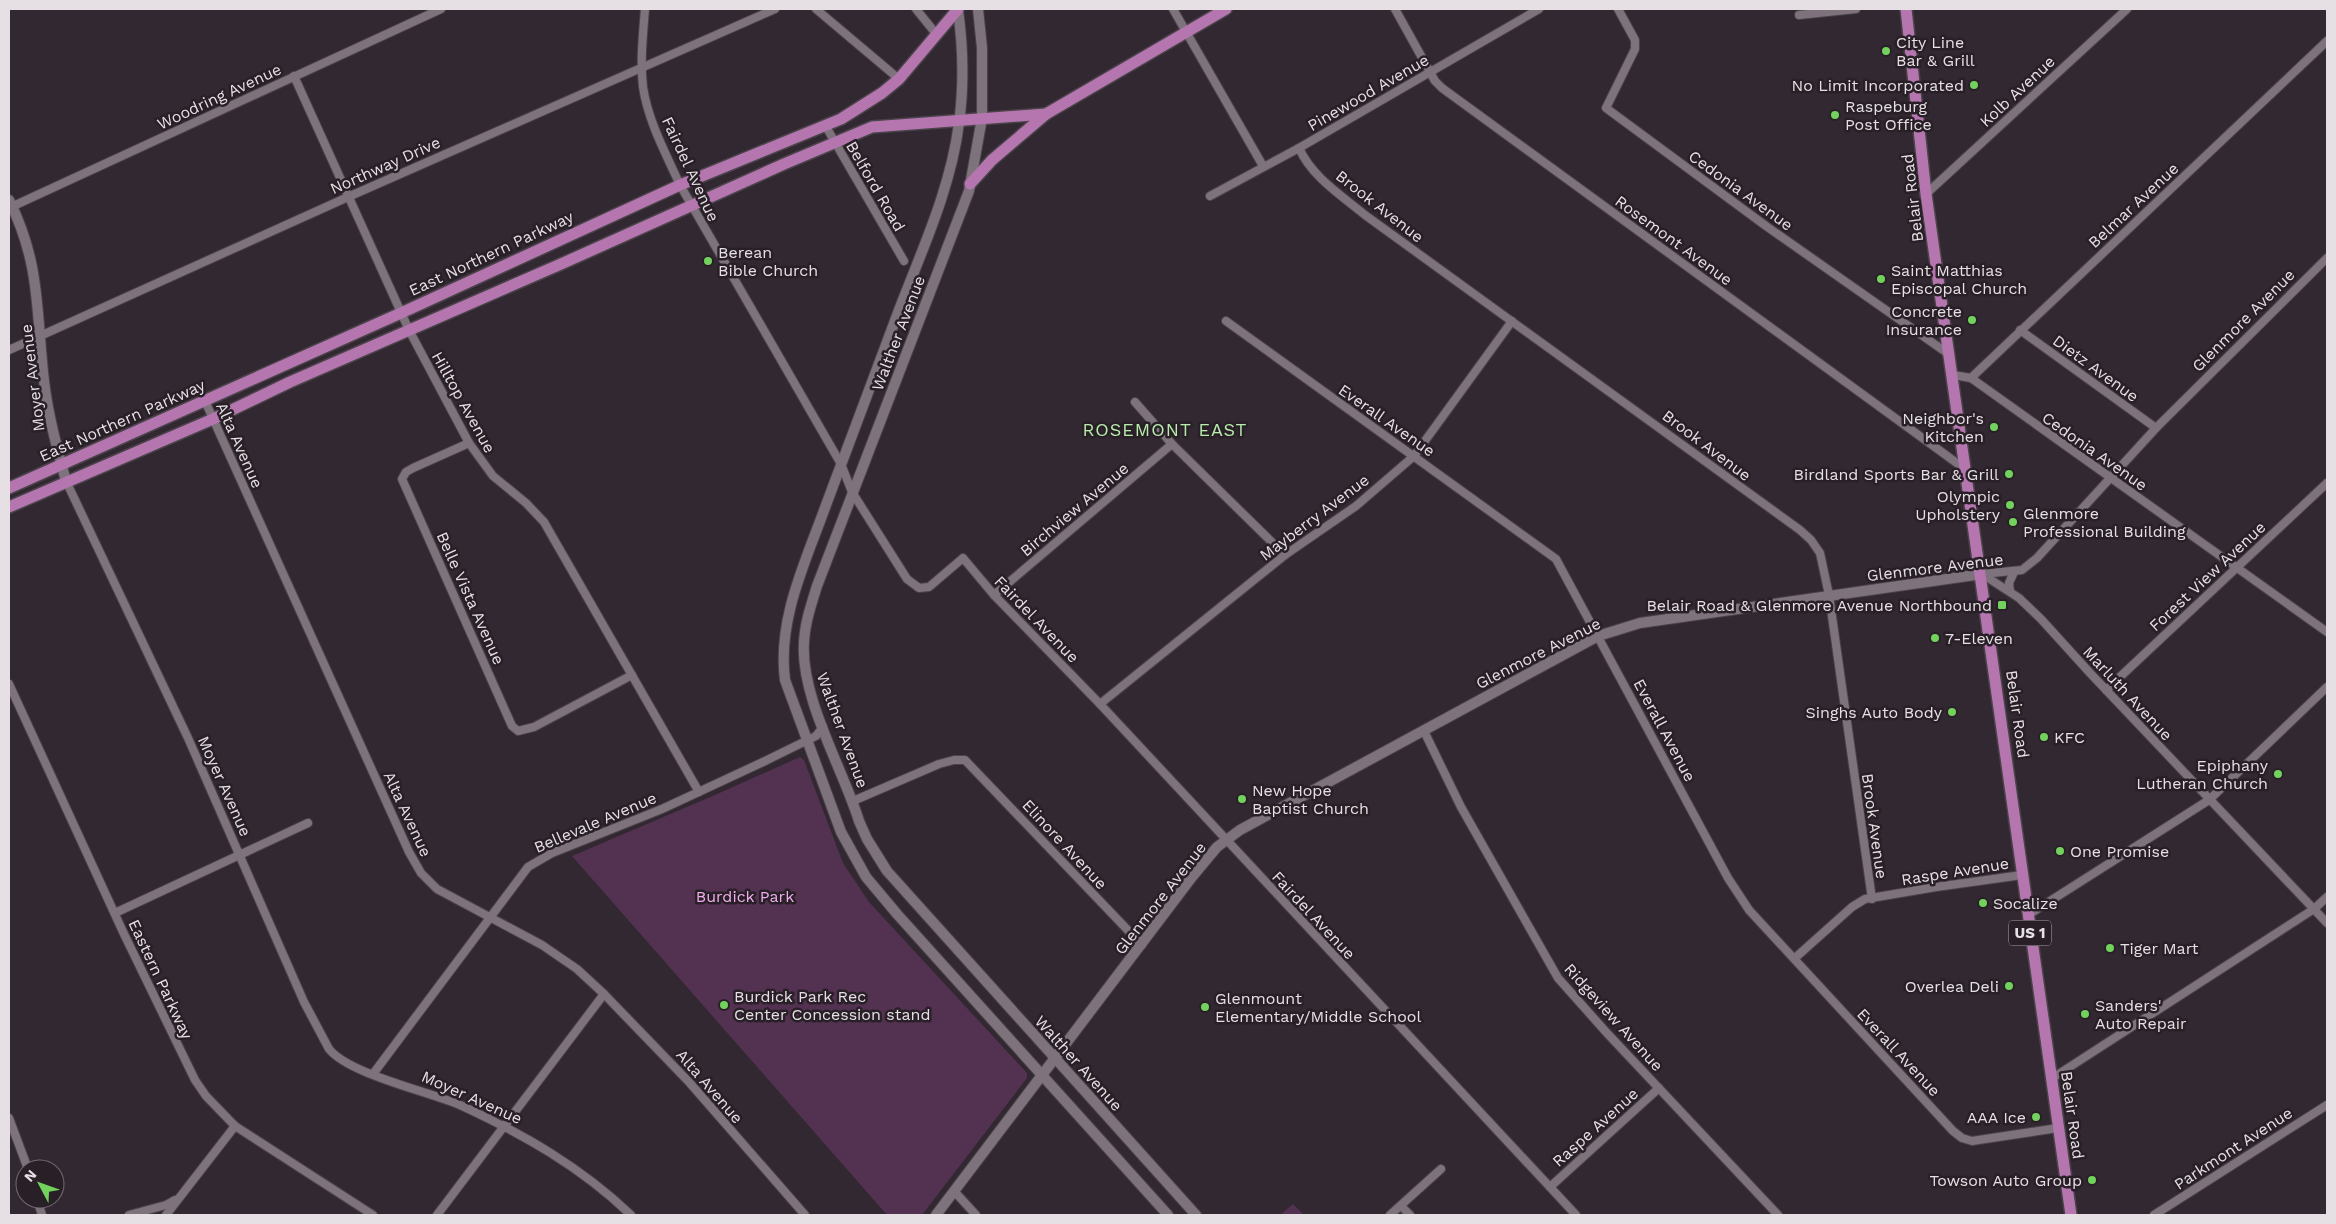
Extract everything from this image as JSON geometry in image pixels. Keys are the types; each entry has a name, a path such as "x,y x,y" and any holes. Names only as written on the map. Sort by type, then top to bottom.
{"main road":[{"name":"East Northern Parkway","path":"9,488 401,313 680,185 841,119 899,79 958,9"},
{"name":"Walther Avenue","path":"958,9 962,45 960,121 949,171 791,605 783,646 786,680 841,832 866,877 897,914 1168,1215"},
{"name":"Walther Avenue","path":"978,9 982,48 982,118 970,184 957,224 817,586 806,627 805,664 810,691 867,839 897,883 1196,1215"},
{"path":"970,184 992,160 1046,114 1226,9"},
{"name":"Belair Road","path":"1906,9 1926,194 1982,574 2022,875 2071,1215"},
{"name":"East Northern Parkway","path":"9,506 213,419 409,330 872,127 1046,114"},
{"name":"Moyer Avenue","path":"10,205 26,239 33,267 45,391 54,437 66,481"},
{"path":"534,252 542,272"},
{"name":"Glenmore Avenue","path":"936,1215 1192,877 1225,840 1256,821 1424,732 1447,716 1598,636 1640,623 1982,574"}],"street":[{"name":"Woodring Avenue","path":"10,205 441,9"},
{"name":"Fairdel Avenue","path":"645,9 642,66 644,89 652,120 680,185 690,206 841,464 852,492 907,579 919,588 929,587 962,558 994,595 1100,704 1576,1215"},
{"name":"Northway Drive","path":"9,350 348,196 775,9"},
{"path":"816,9 899,79"},
{"path":"916,9 937,34"},
{"path":"1173,9 1263,166"},
{"name":"Rosemont Avenue","path":"1395,9 1442,88 1965,468"},
{"name":"Pinewood Avenue","path":"1210,196 1299,148 1539,9"},
{"name":"Cedonia Avenue","path":"1618,9 1635,40 1634,49 1606,108 1766,226 1950,355"},
{"path":"1799,15 1856,9"},
{"name":"Kolb Avenue","path":"1926,194 2127,9"},
{"name":"Belmar Avenue","path":"1971,378 2327,42"},
{"name":"Hilltop Avenue","path":"294,76 409,330 469,443 493,476 526,503 544,522 699,792"},
{"name":"Belford Road","path":"825,125 904,261"},
{"name":"Brook Avenue","path":"1299,148 1307,163 1350,203 1811,540 1820,553 1829,595 1872,899"},
{"name":"Glenmore Avenue","path":"1982,574 2014,572 2028,566 2047,548 2156,428 2327,258"},
{"name":"Everall Avenue","path":"1226,321 1556,559 1738,895 1765,930 1795,958 1962,1138 1979,1141 2058,1128"},
{"name":"Mayberry Avenue","path":"1100,704 1285,556 1356,506 1414,456 1512,321"},
{"name":"Dietz Avenue","path":"2020,330 2156,428"},
{"path":"1953,375 1971,378"},
{"name":"Cedonia Avenue","path":"1971,378 2327,632"},
{"name":"Alta Avenue","path":"205,401 415,864 437,890 490,916 577,969 604,994 683,1076 805,1215"},
{"path":"1135,402 1172,444 1285,556"},
{"name":"Belle Vista Avenue","path":"469,443 413,468 404,475 403,484 475,640 512,726 518,730 526,730 555,717 632,675"},
{"name":"Birchview Avenue","path":"994,595 1172,444"},
{"name":"Moyer Avenue","path":"66,481 188,738 308,1010 326,1045 334,1056 343,1062 458,1105 504,1126 558,1156 614,1199 631,1215"},
{"name":"Forest View Avenue","path":"2106,690 2327,483"},
{"path":"2010,591 2009,583 2014,572"},
{"name":"Marluth Avenue","path":"1982,574 2010,591 2041,619 2209,800 2327,923"},
{"name":"Eastern Parkway","path":"9,684 185,1063 206,1096 235,1126 373,1215"},
{"path":"2028,915 2209,800 2327,686"},
{"name":"Bellevale Avenue","path":"373,1074 528,867 543,857 699,792 816,736 823,727"},
{"name":"Ridgeview Avenue","path":"1424,732 1461,807 1558,978 1658,1088 1778,1215"},
{"name":"Elinore Avenue","path":"853,801 939,764 962,759 968,762 1142,945"},
{"path":"115,913 308,824"},
{"name":"Raspe Avenue","path":"1795,958 1852,907 1865,899 2022,875"},
{"path":"2051,1079 2314,909 2327,897"},
{"path":"437,1215 604,994"},
{"name":"Raspe Avenue","path":"1550,1187 1658,1088"},
{"name":"Parkmont Avenue","path":"2154,1215 2327,1105"},
{"path":"9,1118 24,1159"},
{"path":"130,1215 166,1205 177,1198 235,1126"},
{"path":"1390,1215 1441,1169"},
{"path":"166,1215 183,1191"},
{"path":"954,1191 976,1215"},
{"path":"1401,1206 1410,1215"}],"green space":[{"name":"Burdick Park","path":"800,757 804,760 843,863 869,902 1027,1073 1027,1078 922,1215 887,1215 572,856"},
{"path":"1293,1204 1304,1215 1280,1215"}],"place":[{"name":"City Line Bar & Grill","path":"1886,51"},
{"name":"No Limit Incorporated","path":"1974,85"},
{"name":"Raspeburg Post Office","path":"1835,115"},
{"name":"Berean Bible Church","path":"708,261"},
{"name":"Saint Matthias Episcopal Church","path":"1881,279"},
{"name":"Concrete Insurance","path":"1972,320"},
{"name":"Neighbor's Kitchen","path":"1994,427"},
{"name":"Birdland Sports Bar & Grill","path":"2009,474"},
{"name":"Olympic Upholstery","path":"2010,505"},
{"name":"Glenmore Professional Building","path":"2013,522"},
{"name":"Belair Road & Glenmore Avenue Northbound","path":"2002,605"},
{"name":"7-Eleven","path":"1935,638"},
{"name":"Singhs Auto Body","path":"1952,712"},
{"name":"KFC","path":"2044,737"},
{"name":"Epiphany Lutheran Church","path":"2278,774"},
{"name":"New Hope Baptist Church","path":"1242,799"},
{"name":"One Promise","path":"2060,851"},
{"name":"Socalize","path":"1983,903"},
{"name":"Tiger Mart","path":"2110,948"},
{"name":"Overlea Deli","path":"2009,986"},
{"name":"Burdick Park Rec Center Concession stand","path":"724,1005"},
{"name":"Glenmount Elementary/Middle School","path":"1205,1007"},
{"name":"Sanders' Auto Repair","path":"2085,1014"},
{"name":"AAA Ice","path":"2036,1117"},
{"name":"Towson Auto Group","path":"2092,1180"}],"district":[{"name":"ROSEMONT EAST","path":"1165,430"}]}
